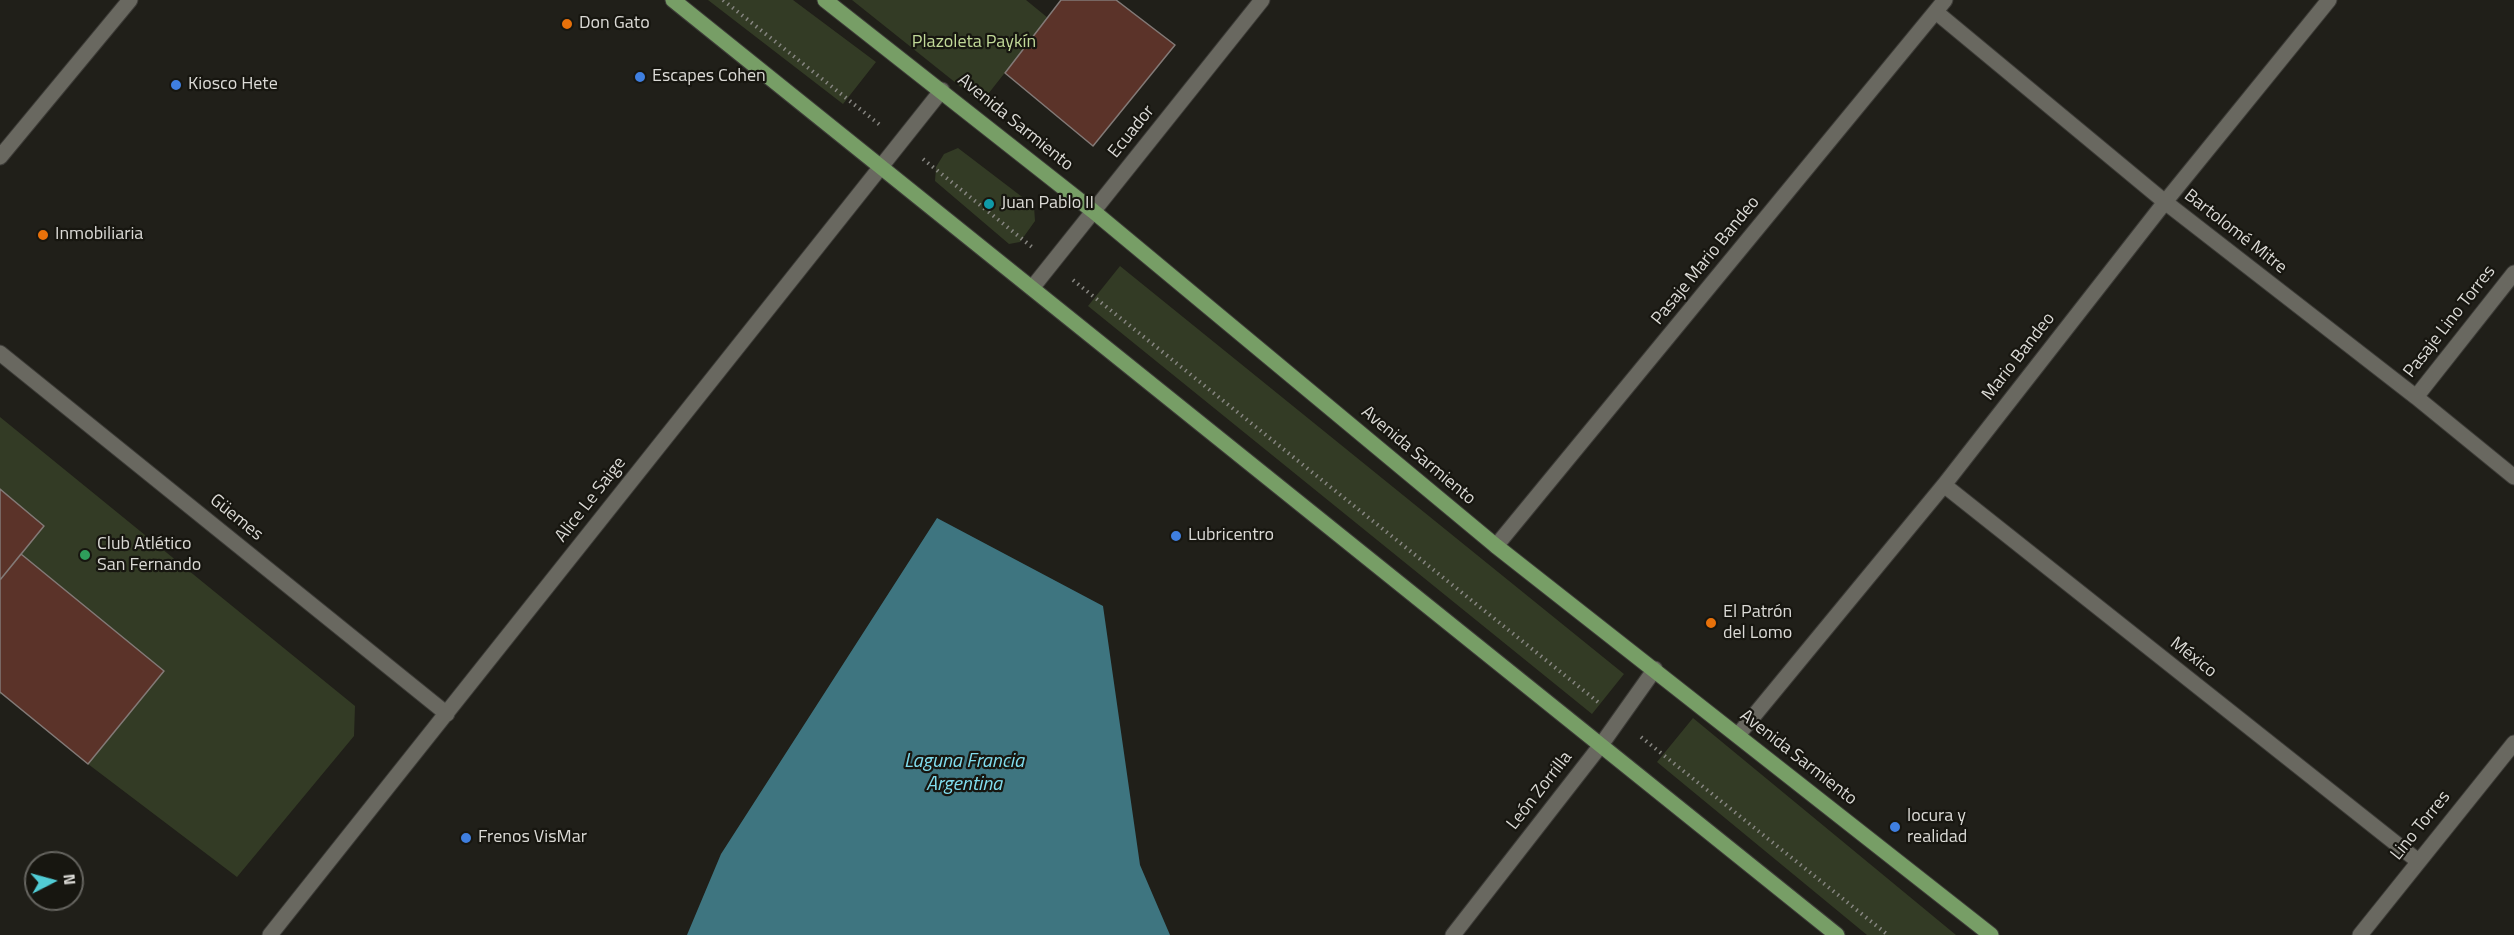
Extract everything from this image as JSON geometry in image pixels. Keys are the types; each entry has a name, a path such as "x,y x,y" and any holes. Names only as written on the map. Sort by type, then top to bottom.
{"main road":[{"path":"673,0 1837,935"},
{"name":"Avenida Sarmiento","path":"825,0 1094,211 1496,546 1991,935"}],"street":[{"path":"0,157 130,0"},
{"name":"Ecuador","path":"1032,288 1262,0"},
{"name":"Mario Bandeo","path":"1738,735 1944,485 2165,202 2329,0"},
{"name":"Bartolomé Mitre","path":"1941,6 2165,202 2416,397 2514,477"},
{"name":"Pasaje Mario Bandeo","path":"1496,546 1941,6"},
{"name":"Alice Le Saige","path":"270,935 942,90"},
{"name":"Pasaje Lino Torres","path":"2416,397 2514,273"},
{"name":"Güemes","path":"0,353 447,714"},
{"name":"México","path":"1944,485 2418,861"},
{"name":"León Zorrilla","path":"1453,935 1601,745 1655,669"},
{"name":"Lino Torres","path":"2360,935 2514,743"}],"path":[{"path":"723,0 1888,935"}],"green space":[{"path":"708,0 793,0 876,62 843,104"},
{"name":"Plazoleta Paykín","path":"852,0 1026,0 1048,18 981,103"},
{"path":"958,148 1034,206 1035,221 1020,242 1009,244 935,181 936,167 944,154"},
{"path":"1120,266 1624,674 1592,714 1088,306"},
{"name":"Club Atlético San Fernando","path":"0,417 355,706 354,736 237,877 88,764 2,693 0,695"},
{"path":"1693,718 1956,935 1867,935 1657,762"}],"water":[{"name":"Laguna Francia Argentina","path":"937,518 1103,606 1140,865 1170,935 687,935 721,854"}],"building":[{"path":"1061,0 1116,0 1175,45 1093,146 1005,73"},
{"name":"Club Atlético San Fernando","path":"0,489 44,526 0,580"},
{"path":"21,554 164,671 88,764 0,692 0,580"}],"place":[{"name":"Don Gato","path":"567,24"},
{"name":"Escapes Cohen","path":"640,77"},
{"name":"Kiosco Hete","path":"176,85"},
{"name":"Juan Pablo II","path":"989,204"},
{"name":"Inmobiliaria","path":"43,235"},
{"name":"Lubricentro","path":"1176,536"},
{"name":"Club Atlético San Fernando","path":"85,555"},
{"name":"El Patrón del Lomo","path":"1711,623"},
{"name":"locura y realidad","path":"1895,827"},
{"name":"Frenos VisMar","path":"466,838"}]}
